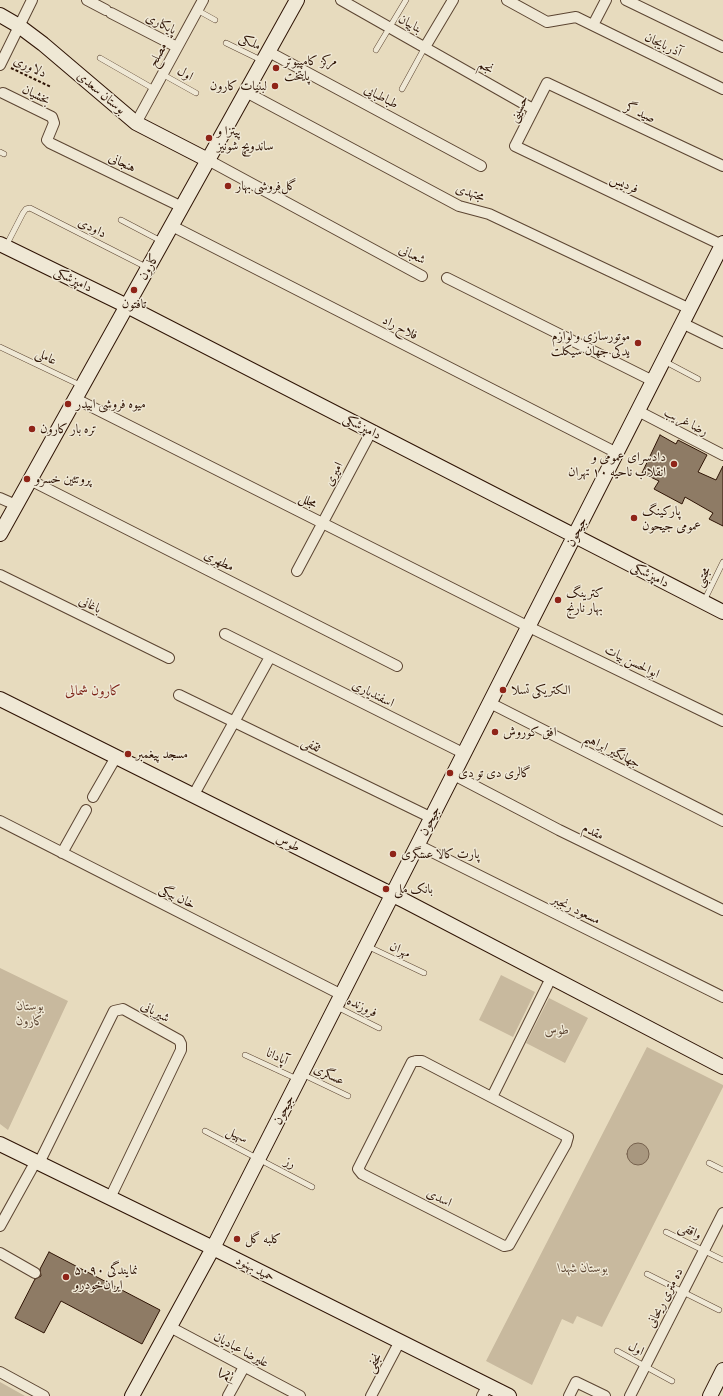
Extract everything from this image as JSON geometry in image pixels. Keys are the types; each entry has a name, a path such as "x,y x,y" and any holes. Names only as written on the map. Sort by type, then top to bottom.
{"main road":[{"name":"کارون","path":"0,534 297,0"},
{"name":"بوستان سعدی","path":"0,15 19,26 136,123 208,160"},
{"name":"جیحون","path":"132,1396 213,1248 723,244"},
{"name":"دامپزشکی","path":"3,245 127,306 723,612"},
{"name":"طوس","path":"0,699 393,895 723,1067"},
{"name":"حمید بهنود","path":"0,1144 400,1341 485,1391 509,1396"},
{"path":"710,1396 723,1370"}],"street":[{"path":"0,64 32,0"},
{"name":"پایکاری","path":"87,0 177,47"},
{"name":"مصلح","path":"136,123 203,0"},
{"name":"بناییان","path":"340,0 425,47"},
{"path":"425,47 453,0"},
{"name":"آذربایجان","path":"507,0 546,22 576,17 723,89"},
{"path":"592,25 606,0"},
{"path":"626,0 723,47"},
{"name":"نجم","path":"425,47 534,109"},
{"name":"طباطبایی","path":"266,56 481,166"},
{"name":"حسینی","path":"515,146 547,83"},
{"name":"صید گر","path":"547,83 723,166"},
{"name":"مجتهدی","path":"246,92 459,206 489,214 690,309"},
{"name":"بخشیان","path":"3,93 52,117 54,123 47,140 50,143"},
{"name":"هنجانی","path":"50,143 182,207"},
{"name":"فردیس","path":"515,146 723,244"},
{"name":"شعبانی","path":"208,160 422,276"},
{"name":"فلاح راد","path":"172,226 617,453"},
{"path":"447,278 653,381"},
{"path":"682,324 723,343"},
{"name":"مجلل","path":"79,393 322,523 529,627"},
{"name":"رضا غریب","path":"638,411 723,455"},
{"name":"امیری","path":"297,570 371,432"},
{"name":"مطهری","path":"30,480 397,666"},
{"path":"0,498 16,505"},
{"name":"باغانی","path":"0,575 170,658"},
{"name":"ابوالحسن بیات","path":"529,627 723,721"},
{"name":"اسفندیاری","path":"225,634 465,754"},
{"path":"193,796 270,657"},
{"name":"ثقفی","path":"179,695 432,818"},
{"name":"جهانگیر ابراهیم","path":"490,703 723,822"},
{"path":"93,797 116,757"},
{"name":"مقدم","path":"454,775 559,830 723,910"},
{"path":"62,853 86,810"},
{"name":"خان بیگی","path":"0,821 339,1001"},
{"name":"مسعود رنجبر","path":"418,845 723,997"},
{"path":"492,1097 551,978"},
{"name":"شیربانی","path":"37,1162 114,1011 123,1009 179,1040 181,1050 110,1198"},
{"name":"اسدی","path":"422,1061 492,1097 568,1137 566,1144 509,1245 504,1246 362,1174 358,1169 412,1062 422,1061"},
{"path":"0,1226 37,1162"},
{"name":"ده متری ریحانی","path":"630,1396 723,1213"},
{"path":"0,1253 35,1273"},
{"name":"علیرضا عبادیان","path":"170,1328 298,1396"},
{"name":"نجفی","path":"371,1396 400,1341"},
{"name":"یکم","path":"228,1396 244,1367"},
{"path":"0,1372 44,1396"},
{"path":"569,1396 576,1382 605,1396"}],"lane":[{"path":"376,50 406,0"},
{"path":"197,10 215,20"},
{"name":"ملکی","path":"226,43 266,56"},
{"path":"402,89 425,47"},
{"path":"100,58 154,88"},
{"name":"اول","path":"162,74 196,93"},
{"name":"داودی","path":"3,245 26,209 30,208 148,268"},
{"path":"121,220 163,242"},
{"name":"عاملی","path":"0,347 79,393"},
{"path":"663,361 698,379"},
{"name":"مجتبی","path":"703,602 723,562"},
{"name":"مهران","path":"367,946 424,973"},
{"name":"فروزنده","path":"339,1001 379,1028"},
{"name":"آپادانا","path":"246,1055 300,1077"},
{"name":"عسگری","path":"300,1077 348,1096"},
{"name":"سهیل","path":"205,1131 258,1159"},
{"name":"رز","path":"258,1159 312,1187"},
{"path":"709,1163 723,1170"},
{"name":"واقفی","path":"666,1232 723,1260"},
{"path":"647,1274 719,1310"},
{"name":"اول","path":"617,1351 672,1381"}],"path":[{"name":"دلاوری","path":"0,64 51,87"}],"green space":[{"name":"بوستان کارون","path":"0,968 68,1001 8,1130 0,1124"},
{"name":"طوس","path":"501,975 535,992 513,1037 479,1020"},
{"name":"طوس","path":"549,998 588,1018 565,1063 526,1043"},
{"name":"بوستان شهدا","path":"647,1047 723,1085 723,1087 602,1327 577,1316 573,1324 562,1319 532,1385 486,1361"},
{"path":"0,1382 25,1396 0,1396"}],"shaded area":[{"path":"638,1143 642,1144 648,1150 648,1158 642,1164 638,1165 634,1164 628,1158 627,1154 628,1150 634,1144"}],"building":[{"name":"دادسرای عمومی و انقلاب ناحیه ۱۰ تهران","path":"660,435 676,444 678,440 707,455 698,472 716,480 723,466 723,526 709,519 713,513 685,497 682,504 654,489 659,481 642,473"},
{"name":"نمایندگی ۵۰۹۰ ایران‌خودرو","path":"49,1252 160,1310 142,1344 61,1301 44,1333 15,1318 35,1279 41,1276 40,1269"}],"place":[{"name":"مرکز کامپیوتر پایتخت","path":"276,68"},
{"name":"لبنیات کارون","path":"275,86"},
{"name":"پیتزا و ساندویچ شونیز","path":"209,138"},
{"name":"گل‌فروشی بهار","path":"228,186"},
{"name":"تافتون","path":"134,290"},
{"name":"موتورسازی و لوازم یدکی جهان سیکلت","path":"638,343"},
{"name":"میوه فروشی ابیدر","path":"68,404"},
{"name":"تره بار کارون","path":"32,429"},
{"name":"دادسرای عمومی و انقلاب ناحیه ۱۰ تهران","path":"674,464"},
{"name":"پروتئین خسرو","path":"27,479"},
{"name":"پارکینگ عمومی جیحون","path":"634,518"},
{"name":"کترینگ بهار نارنج","path":"558,600"},
{"name":"الکتریکی تسلا","path":"503,690"},
{"name":"افق کوروش","path":"495,732"},
{"name":"مسجد پیغمبر","path":"128,754"},
{"name":"گالری دی تو دی","path":"450,773"},
{"name":"پارت کالا عسگری","path":"393,854"},
{"name":"بانک ملی","path":"386,889"},
{"name":"کلبه گل","path":"237,1239"},
{"name":"نمایندگی ۵۰۹۰ ایران‌خودرو","path":"66,1277"}],"district":[{"name":"کارون شمالی","path":"93,691"}]}
